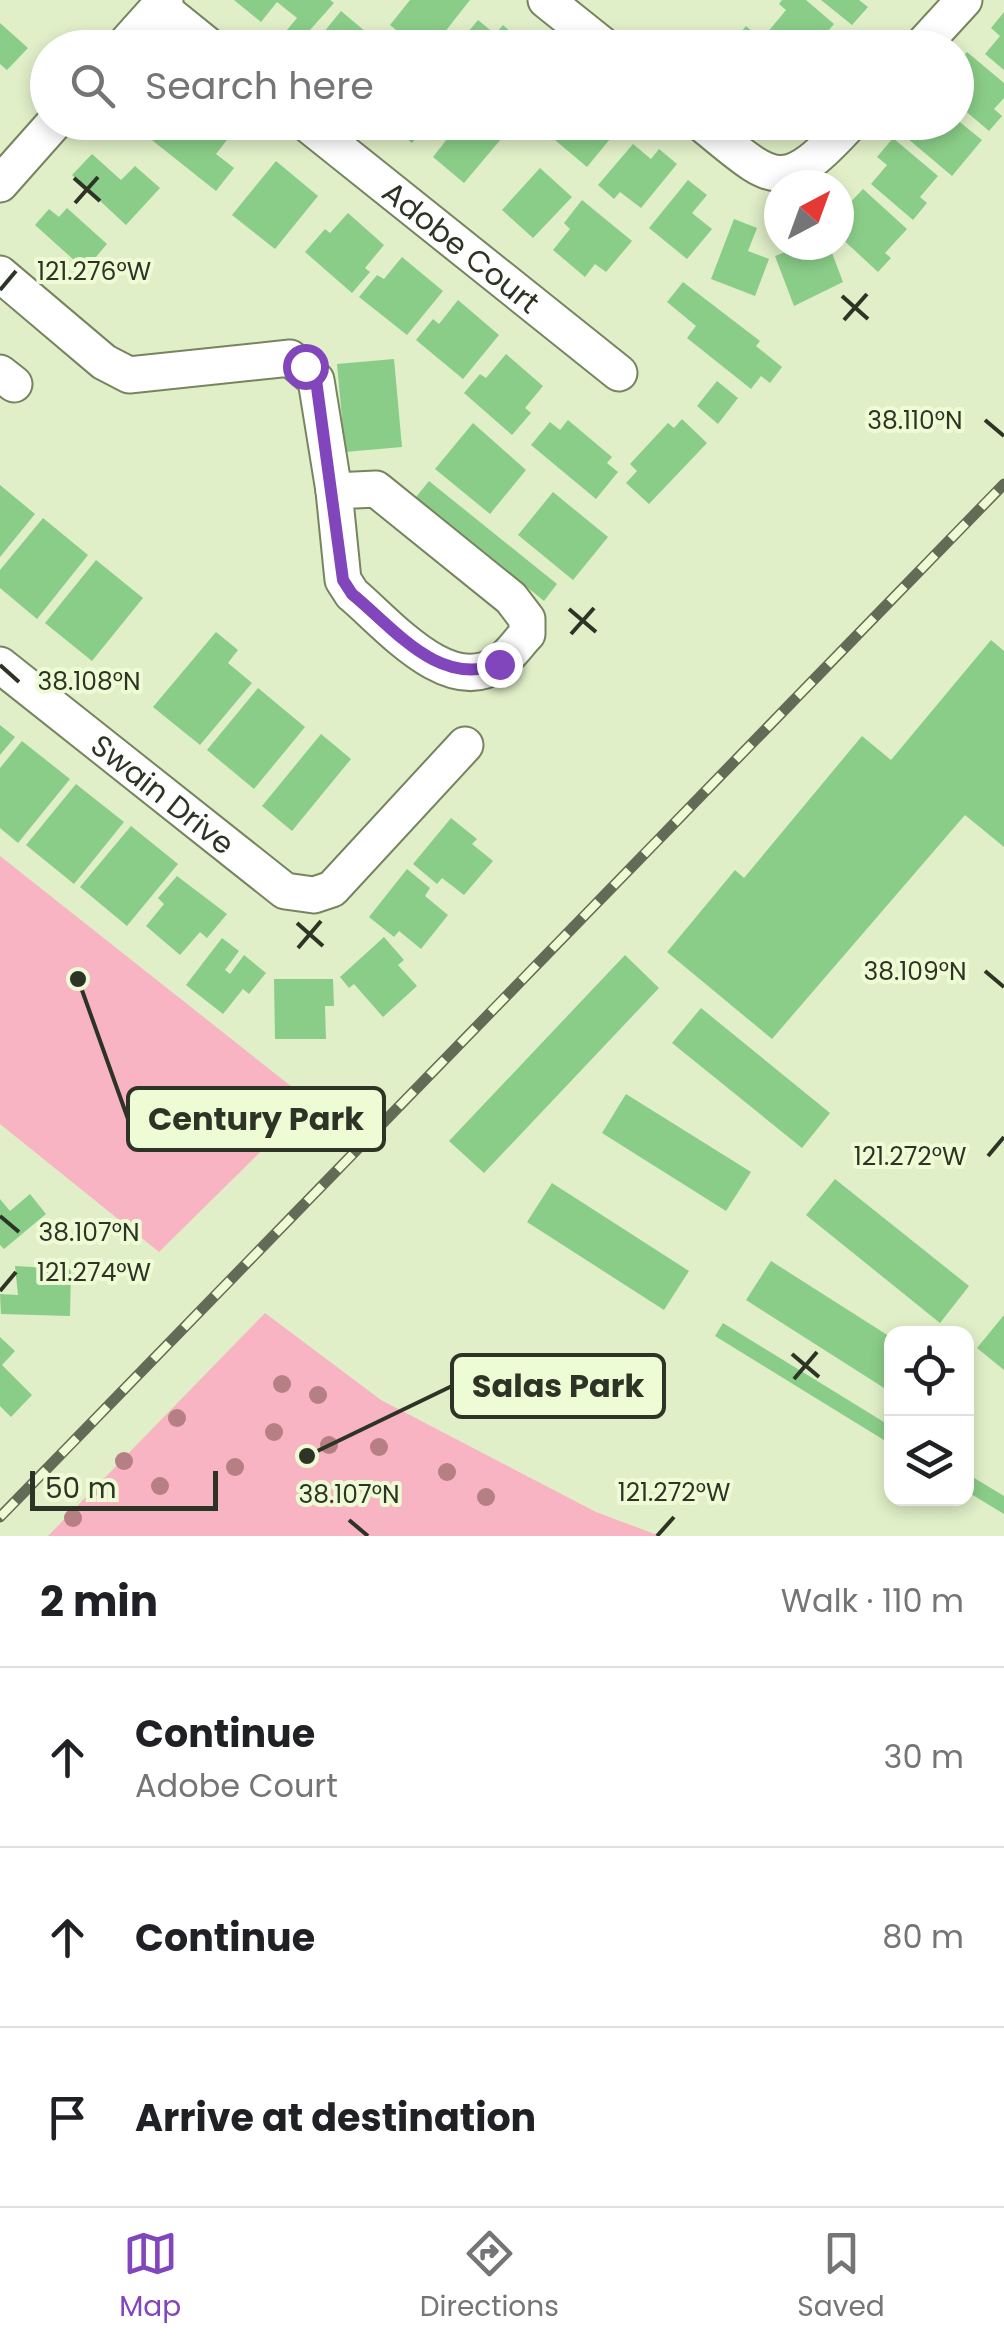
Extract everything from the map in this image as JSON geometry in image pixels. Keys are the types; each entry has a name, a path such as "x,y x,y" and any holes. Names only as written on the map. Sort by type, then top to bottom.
{"street":[{"path":"936,30 964,0"},
{"path":"563,5 588,30"},
{"path":"134,30 150,6 184,30"},
{"path":"0,184 39,140"},
{"name":"Adobe Court","path":"328,140 619,372"},
{"path":"722,140 758,170 792,174 820,157 835,140"},
{"path":"0,274 104,362 129,375 290,358 305,366 316,380 343,580 352,594 436,664 478,672 499,664 527,634 527,619 511,598 385,493 334,491"},
{"name":"Swain Drive","path":"0,665 270,882 285,891 314,896 332,889 465,745"}],"shaded area":[{"path":"0,856 311,1102 159,1252 0,1124"},
{"path":"265,1313 381,1400 596,1512 660,1536 48,1536"}],"building":[{"path":"234,0 334,3 310,30 287,30 297,18 277,2 261,22"},
{"path":"410,0 470,0 446,30 396,30 390,25"},
{"path":"782,0 806,0 834,24 829,30 769,30 786,10 779,4"},
{"path":"821,0 859,0 868,7 852,25"},
{"path":"341,11 364,30 326,30"},
{"path":"1004,12 1004,70 985,54 1000,36 991,28"},
{"path":"478,20 490,30 470,30"},
{"path":"0,23 28,48 7,70 0,64"},
{"path":"974,58 1004,83 1004,98 994,109 1002,116 989,131 974,118"},
{"path":"974,134 982,140 952,176 909,140 974,140"},
{"path":"152,140 227,140 216,154 234,168 216,191"},
{"path":"446,140 500,140 464,183 433,157"},
{"path":"555,140 609,140 587,167"},
{"path":"895,140 938,176 920,197 927,203 913,220 871,184 887,165 877,157"},
{"path":"633,144 651,159 659,149 677,164 641,208 620,192 614,199 598,185"},
{"path":"92,154 121,180 135,166 160,188 126,225 72,175"},
{"path":"276,161 318,196 275,249 232,215"},
{"path":"540,168 572,197 533,238 502,210"},
{"path":"688,180 707,195 692,213 712,229 687,259 649,228"},
{"path":"863,189 907,229 885,253 891,258 878,272 854,250 854,198"},
{"path":"582,200 632,241 606,272 595,264 585,277 553,250 570,229 564,223"},
{"path":"67,208 107,244 85,270 35,225 49,209 59,217"},
{"path":"348,213 384,245 365,268 370,272 352,293 305,252 325,229 330,233"},
{"path":"734,219 757,228 748,251 769,260 755,296 711,279"},
{"path":"402,257 443,291 407,335 359,297 377,275 384,279"},
{"path":"777,260 835,260 843,282 794,306"},
{"path":"683,282 760,341 756,346 782,367 770,383 761,376 751,389 687,338 696,326 667,302"},
{"path":"458,300 499,335 463,379 416,340 433,319 439,324"},
{"path":"506,354 543,386 525,408 531,413 512,435 464,393 480,374 486,378"},
{"path":"394,359 402,447 345,452 337,364"},
{"path":"717,381 738,398 718,424 697,406"},
{"path":"682,419 707,443 649,504 626,483 637,471 630,464 668,423 674,428"},
{"path":"568,420 612,457 607,463 618,472 596,499 531,445 550,422 560,430"},
{"path":"473,423 526,470 490,514 435,469"},
{"path":"429,481 557,584 544,601 416,497"},
{"path":"0,485 35,514 0,557"},
{"path":"553,492 608,537 573,580 518,535"},
{"path":"43,518 88,555 37,619 0,588 0,570"},
{"path":"96,560 143,598 92,661 45,623"},
{"path":"216,632 238,650 228,663 252,683 200,745 153,707"},
{"path":"991,640 1004,651 1004,847 965,815 772,1039 667,952 735,870 744,878 862,736 891,760"},
{"path":"258,688 305,727 254,789 207,750"},
{"path":"0,725 15,737 0,755"},
{"path":"321,734 351,759 292,831 262,806"},
{"path":"22,741 70,779 18,843 0,828 0,768"},
{"path":"76,784 124,822 74,884 26,845"},
{"path":"451,818 477,839 472,844 493,861 464,895 442,878 437,884 413,864"},
{"path":"131,826 178,864 127,926 80,887"},
{"path":"407,869 430,888 425,896 448,915 421,949 399,931 394,937 369,917"},
{"path":"177,876 227,914 207,938 200,932 180,955 146,926 164,904 158,898"},
{"path":"384,937 404,960 398,965 417,986 383,1017 354,984 349,988 340,977"},
{"path":"222,938 239,951 225,970 230,974 244,955 266,973 249,994 243,989 223,1014 186,985"},
{"path":"625,955 659,988 484,1173 449,1141"},
{"path":"274,979 333,979 334,1006 325,1006 326,1039 275,1039"},
{"path":"701,1008 830,1113 802,1148 672,1043"},
{"path":"626,1094 751,1172 726,1211 602,1133"},
{"path":"835,1179 969,1286 940,1323 806,1215"},
{"path":"552,1183 689,1271 664,1310 527,1222"},
{"path":"30,1194 46,1214 4,1249 0,1245 0,1199 10,1211"},
{"path":"771,1261 884,1333 884,1388 746,1300"},
{"path":"15,1266 71,1269 70,1316 1,1314 0,1294 18,1295"},
{"path":"1004,1315 1004,1370 977,1348"},
{"path":"723,1323 884,1422 884,1440 715,1336"},
{"path":"0,1337 15,1351 2,1365 32,1395 11,1417 0,1406"},
{"path":"974,1478 1004,1496 1004,1514 974,1496"}],"railway":[{"path":"0,1517 1004,484"}],"place":[{"name":"Century Park","path":"78,979"},
{"name":"Salas Park","path":"307,1456"}],"route":[{"path":"305,366 316,380 343,580 352,594 436,664 456,671 478,672 499,664"}]}
